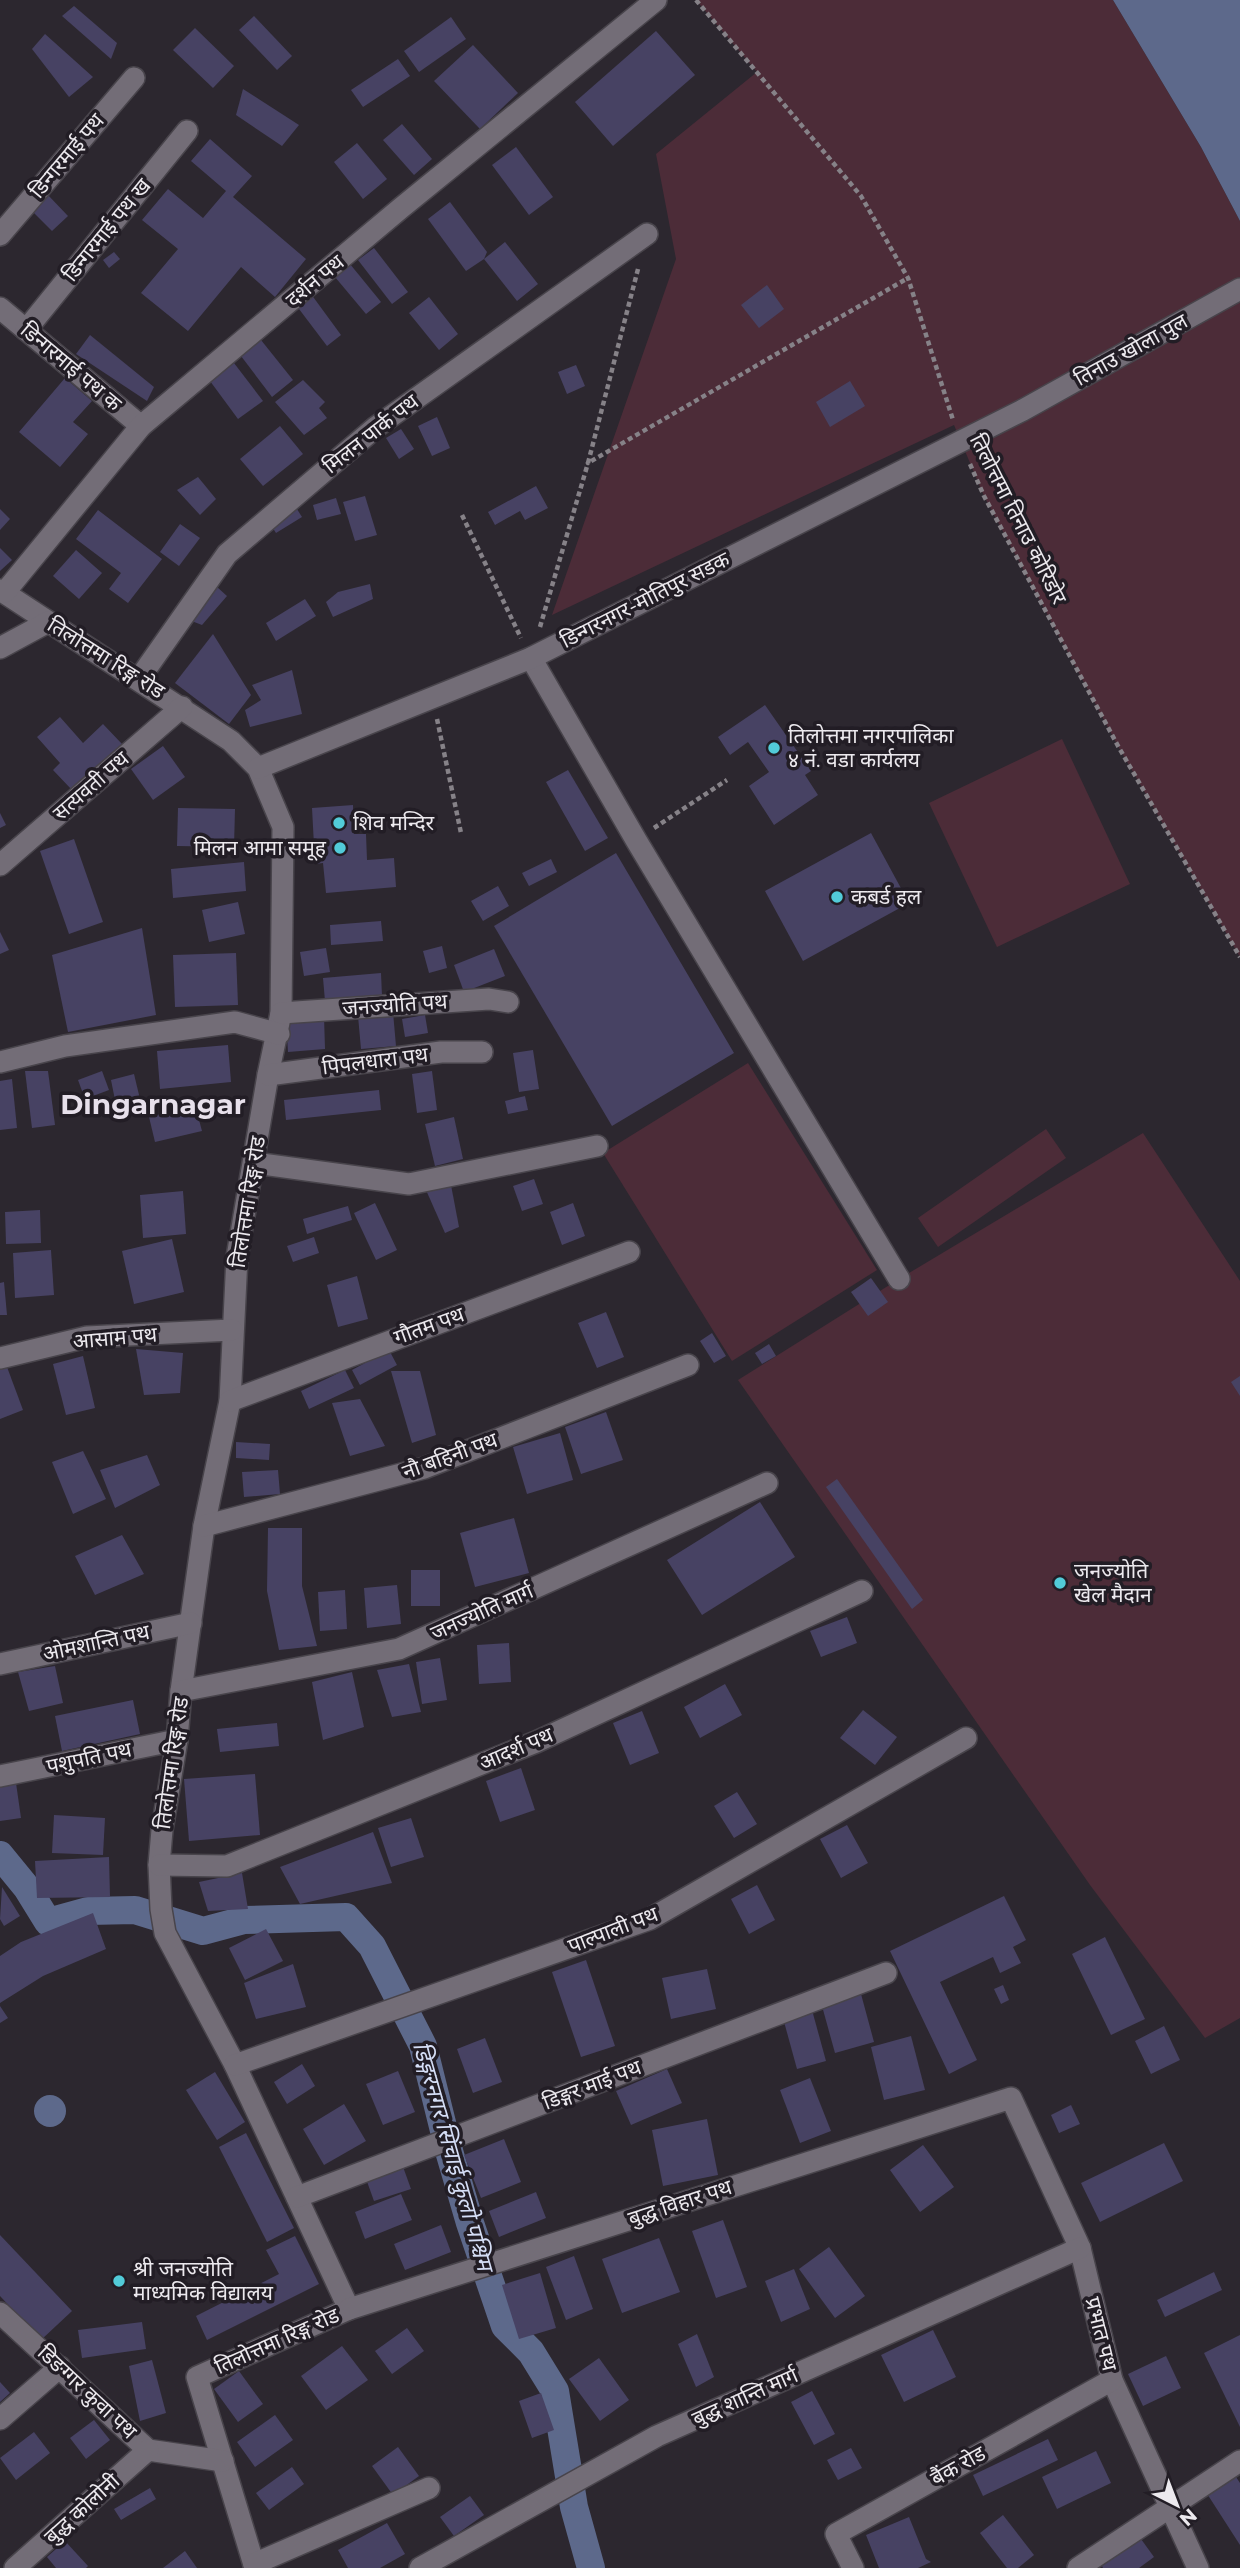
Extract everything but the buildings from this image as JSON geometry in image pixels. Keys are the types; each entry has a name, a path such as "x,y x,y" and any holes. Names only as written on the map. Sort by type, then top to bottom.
{"street":[{"name":"दर्शन पथ","path":"2,591 141,426 656,0"},
{"name":"डिन्गरमाई पथ","path":"0,235 134,78"},
{"name":"डिन्गरमाई पथ ख","path":"26,330 187,131"},
{"name":"मिलन पार्क पथ","path":"139,679 227,554 376,427 647,234"},
{"name":"तिनाउ खोला पुल","path":"1023,410 1240,289"},
{"name":"डिन्गरमाई पथ क","path":"0,308 141,426"},
{"name":"डिन्गरनगर-मोतिपुर सडक","path":"258,768 531,658 1023,410"},
{"name":"तिलोत्तमा रिङ्ग रोड","path":"2,591 231,741 258,768 283,827 280,1024 268,1075 237,1257 230,1401 204,1525 159,1865 165,1933 235,2065 349,2309 197,2377 255,2566"},
{"path":"0,648 48,622"},
{"path":"531,658 636,840 899,1279"},
{"name":"सत्यवती पथ","path":"0,865 182,707"},
{"name":"जनज्योति पथ","path":"0,1062 65,1046 235,1022 280,1024 489,999 508,1002"},
{"name":"पिपलधारा पथ","path":"268,1075 441,1052 482,1052"},
{"path":"254,1163 409,1184 597,1146"},
{"name":"गौतम पथ","path":"230,1401 629,1252"},
{"name":"आसाम पथ","path":"0,1358 87,1337 232,1330"},
{"name":"नौ बहिनी पथ","path":"204,1525 424,1468 688,1365"},
{"name":"जनज्योति मार्ग","path":"181,1691 399,1650 767,1483"},
{"name":"आदर्श पथ","path":"159,1865 227,1866 536,1742 862,1591"},
{"name":"ओमशान्ति पथ","path":"0,1664 191,1623"},
{"name":"पाल्पाली पथ","path":"235,2065 650,1919 966,1738"},
{"name":"पशुपति पथ","path":"0,1776 177,1740"},
{"name":"डिङ्गर माई पथ","path":"297,2197 886,1973"},
{"name":"बुद्ध विहार पथ","path":"349,2309 1011,2098"},
{"name":"प्रभात पथ","path":"1011,2098 1080,2248 1112,2380 1172,2506 1198,2568"},
{"name":"बुद्ध शान्ति मार्ग","path":"420,2568 657,2437 1080,2248"},
{"name":"डिङग्गर कुवा पथ","path":"0,2313 148,2450 223,2460"},
{"path":"0,2419 60,2367"},
{"name":"बैंक रोड","path":"853,2568 836,2534 1112,2380"},
{"name":"बुद्ध कोलोनी","path":"15,2568 148,2450"},
{"path":"1078,2568 1240,2461"},
{"path":"255,2566 429,2488"}],"path":[{"name":"तिलोत्तमा तिनाउ कोरिडोर","path":"696,0 861,196 908,278 959,441 984,496 1118,746 1240,957"},
{"path":"531,658 588,463 647,234"},
{"path":"588,463 908,278"},
{"path":"461,516 531,658"},
{"path":"432,698 461,833"},
{"path":"636,840 727,780"}],"shaded area":[{"path":"696,0 1113,0 1201,147 1240,221 1240,957 1118,746 984,496 954,425 552,615 676,259 656,154 757,72"},
{"path":"1062,739 1130,884 997,947 929,803"},
{"path":"748,1063 877,1270 732,1361 603,1153"},
{"path":"1046,1129 1066,1158 938,1247 918,1218"},
{"name":"जनज्योति खेल मैदान","path":"1143,1133 1240,1281 1240,2018 1205,2038 1090,1885 738,1380 899,1279"}],"water":[{"path":"1113,0 1240,0 1240,221 1201,147"},
{"path":"50,2095 61,2100 66,2111 61,2122 50,2127 39,2122 34,2111 39,2100"}],"waterway":[{"name":"डिङ्गरनगर सिंचाई कुलो पश्चिम","path":"0,1855 27,1888 48,1922 88,1911 135,1910 203,1931 244,1920 346,1917 372,1946 423,2046 470,2223 505,2326 531,2352 555,2391 574,2507 591,2568"}],"place":[{"name":"तिलोत्तमा नगरपालिका ४ नं. वडा कार्यलय","path":"774,748"},
{"name":"शिव मन्दिर","path":"339,823"},
{"name":"मिलन आमा समूह","path":"340,848"},
{"name":"कबर्ड हल","path":"837,897"},
{"name":"जनज्योति खेल मैदान","path":"1060,1583"},
{"name":"श्री जनज्योति माध्यमिक विद्यालय","path":"119,2281"}],"district":[{"name":"Dingarnagar","path":"153,1104"}]}
